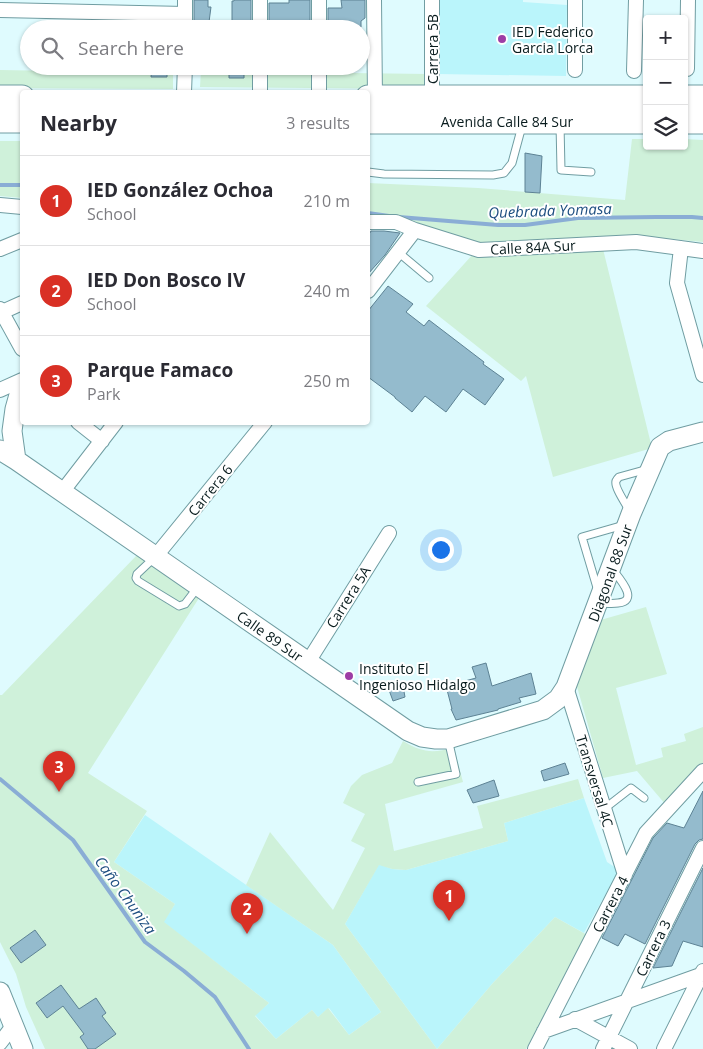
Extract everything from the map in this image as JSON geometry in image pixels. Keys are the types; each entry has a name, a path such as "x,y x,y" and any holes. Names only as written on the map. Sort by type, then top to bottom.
{"highway":[{"path":"0,98 20,98"},
{"name":"Avenida Calle 84 Sur","path":"370,106 432,98 643,98"},
{"path":"688,98 703,98"},
{"name":"Avenida Calle 84 Sur","path":"370,106 523,121 643,121"},
{"path":"0,120 20,120"},
{"path":"688,121 703,121"}],"street":[{"path":"260,0 260,20"},
{"path":"319,0 319,20"},
{"path":"370,106 374,0"},
{"name":"Carrera 5B","path":"432,0 432,98"},
{"path":"575,0 575,70"},
{"path":"634,71 636,0"},
{"path":"687,60 688,0"},
{"path":"1,8 67,6 185,7 185,20"},
{"path":"184,90 185,75"},
{"path":"260,75 260,90"},
{"path":"319,75 319,90"},
{"path":"0,205 20,207"},
{"name":"Calle 84A Sur","path":"370,222 396,222 479,250 636,242 703,251"},
{"path":"370,288 416,230"},
{"path":"0,250 20,241"},
{"path":"681,248 677,283 703,375"},
{"path":"20,304 1,311 20,345"},
{"path":"0,390 20,383"},
{"path":"8,455 20,390"},
{"path":"82,425 102,441"},
{"path":"62,492 114,425"},
{"name":"Carrera 6","path":"155,557 263,425"},
{"name":"Diagonal 88 Sur","path":"562,693 660,447 669,442 703,432"},
{"name":"Calle 89 Sur","path":"8,455 408,731 429,738 448,739 543,710 562,693"},
{"name":"Carrera 5A","path":"308,662 389,533"},
{"name":"Transversal 4C","path":"562,693 604,808 625,875"},
{"name":"Carrera 4","path":"535,1049 646,833 703,771"},
{"path":"690,785 703,791"},
{"name":"Carrera 3","path":"606,1043 703,848"},
{"path":"544,1031 702,973"},
{"path":"664,1049 702,973"},
{"path":"0,992 23,1049"},
{"path":"575,1019 606,1043 630,1049"},
{"path":"0,1043 13,1026"}],"lane":[{"path":"370,172 493,175 504,173 512,163 523,121"},
{"path":"560,121 561,170 591,172"},
{"path":"398,252 429,278"},
{"path":"612,568 628,591 626,601 620,604 599,601 582,537 630,519 617,487 617,479 651,468"},
{"path":"155,557 137,574 136,578 138,581 179,606 186,604 198,586"},
{"path":"418,782 456,774 448,739"},
{"path":"604,808 631,788 644,798"}],"shaded area":[{"name":"IED Federico Garcia Lorca","path":"438,0 523,0 523,2 567,5 566,76 438,74"},
{"path":"584,798 607,862 619,870 584,933 555,917 492,984 437,1049 345,924 379,864 392,869 406,870 508,841 504,823"},
{"path":"145,815 333,945 381,1012 349,1035 329,1008 318,1017 312,1010 276,1039 255,1015 269,1003 163,922 175,904 114,862"}],"green space":[{"path":"0,70 20,70 20,75 173,75 173,89 0,88"},
{"path":"428,74 428,89 200,87 201,75"},
{"path":"632,139 643,139 643,150 688,150 688,139 703,140 703,242 639,236 510,245 476,242 370,218 370,183 478,188 625,200"},
{"path":"0,141 20,141 20,198 0,196"},
{"path":"603,249 652,448 553,477 526,376 521,381 426,306 474,253"},
{"path":"137,555 199,598 88,773 147,811 114,862 175,904 164,922 269,1003 255,1016 276,1039 312,1010 318,1017 328,1008 349,1035 381,1012 333,945 246,885 270,832 333,910 365,848 351,841 365,814 343,803 351,786 362,775 392,763 403,741 416,748 428,751 454,748 463,782 385,804 394,851 483,828 477,806 578,779 584,798 504,823 508,841 406,870 392,869 379,865 345,924 437,1049 45,1049 26,1007 16,974 0,942 0,695"},
{"path":"646,607 667,674 616,688 636,765 663,757 661,748 686,741 684,734 703,727 703,765 666,805 637,771 603,778 576,683 597,621"},
{"path":"555,917 589,936 526,1049 437,1049 492,984"}],"building":[{"path":"194,0 208,0 208,7 211,7 209,20 194,20"},
{"path":"251,0 251,20 232,20 232,1"},
{"path":"289,0 310,0 310,20 269,20 269,3 289,3"},
{"path":"341,0 365,0 365,18 362,20 328,20 328,8 342,8"},
{"path":"151,75 167,75 167,77 151,77"},
{"path":"229,75 244,75 244,78 229,78"},
{"path":"525,153 542,156 540,193 525,192"},
{"path":"371,231 384,231 400,233 385,255 370,272"},
{"path":"388,286 413,304 406,312 424,326 429,320 504,379 485,405 463,389 446,412 425,396 412,412 370,378 370,308"},
{"path":"486,663 492,686 531,673 536,694 519,698 521,702 498,710 456,720 451,709 446,686 476,678 472,667"},
{"path":"403,686 405,697 393,701 389,690"},
{"path":"565,763 569,774 544,781 541,771"},
{"path":"494,780 499,796 473,803 467,790"},
{"path":"703,791 703,839 695,844 645,944 625,934 618,946 602,938 653,838 667,823 684,828"},
{"path":"703,868 703,947 683,941 672,966 653,968"},
{"path":"35,930 46,945 21,963 10,948"},
{"path":"61,985 79,1009 96,998 106,1013 102,1016 116,1034 95,1049 88,1049 80,1037 84,1034 63,1006 47,1018 36,1003"}],"waterway":[{"name":"Quebrada Yomasa","path":"0,185 20,185"},
{"name":"Quebrada Yomasa","path":"370,213 389,216"},
{"name":"Quebrada Yomasa","path":"399,217 498,225 525,225 578,218 703,218"},
{"name":"Caño Chuniza","path":"0,779 73,840 145,942 215,997 249,1049"}],"place":[{"name":"IED Federico Garcia Lorca","path":"502,39"},
{"name":"Instituto El Ingenioso Hidalgo","path":"349,676"},
{"name":"Parque Famaco","path":"59,792"},
{"name":"IED González Ochoa","path":"449,921"},
{"name":"IED Don Bosco IV","path":"247,934"}]}
